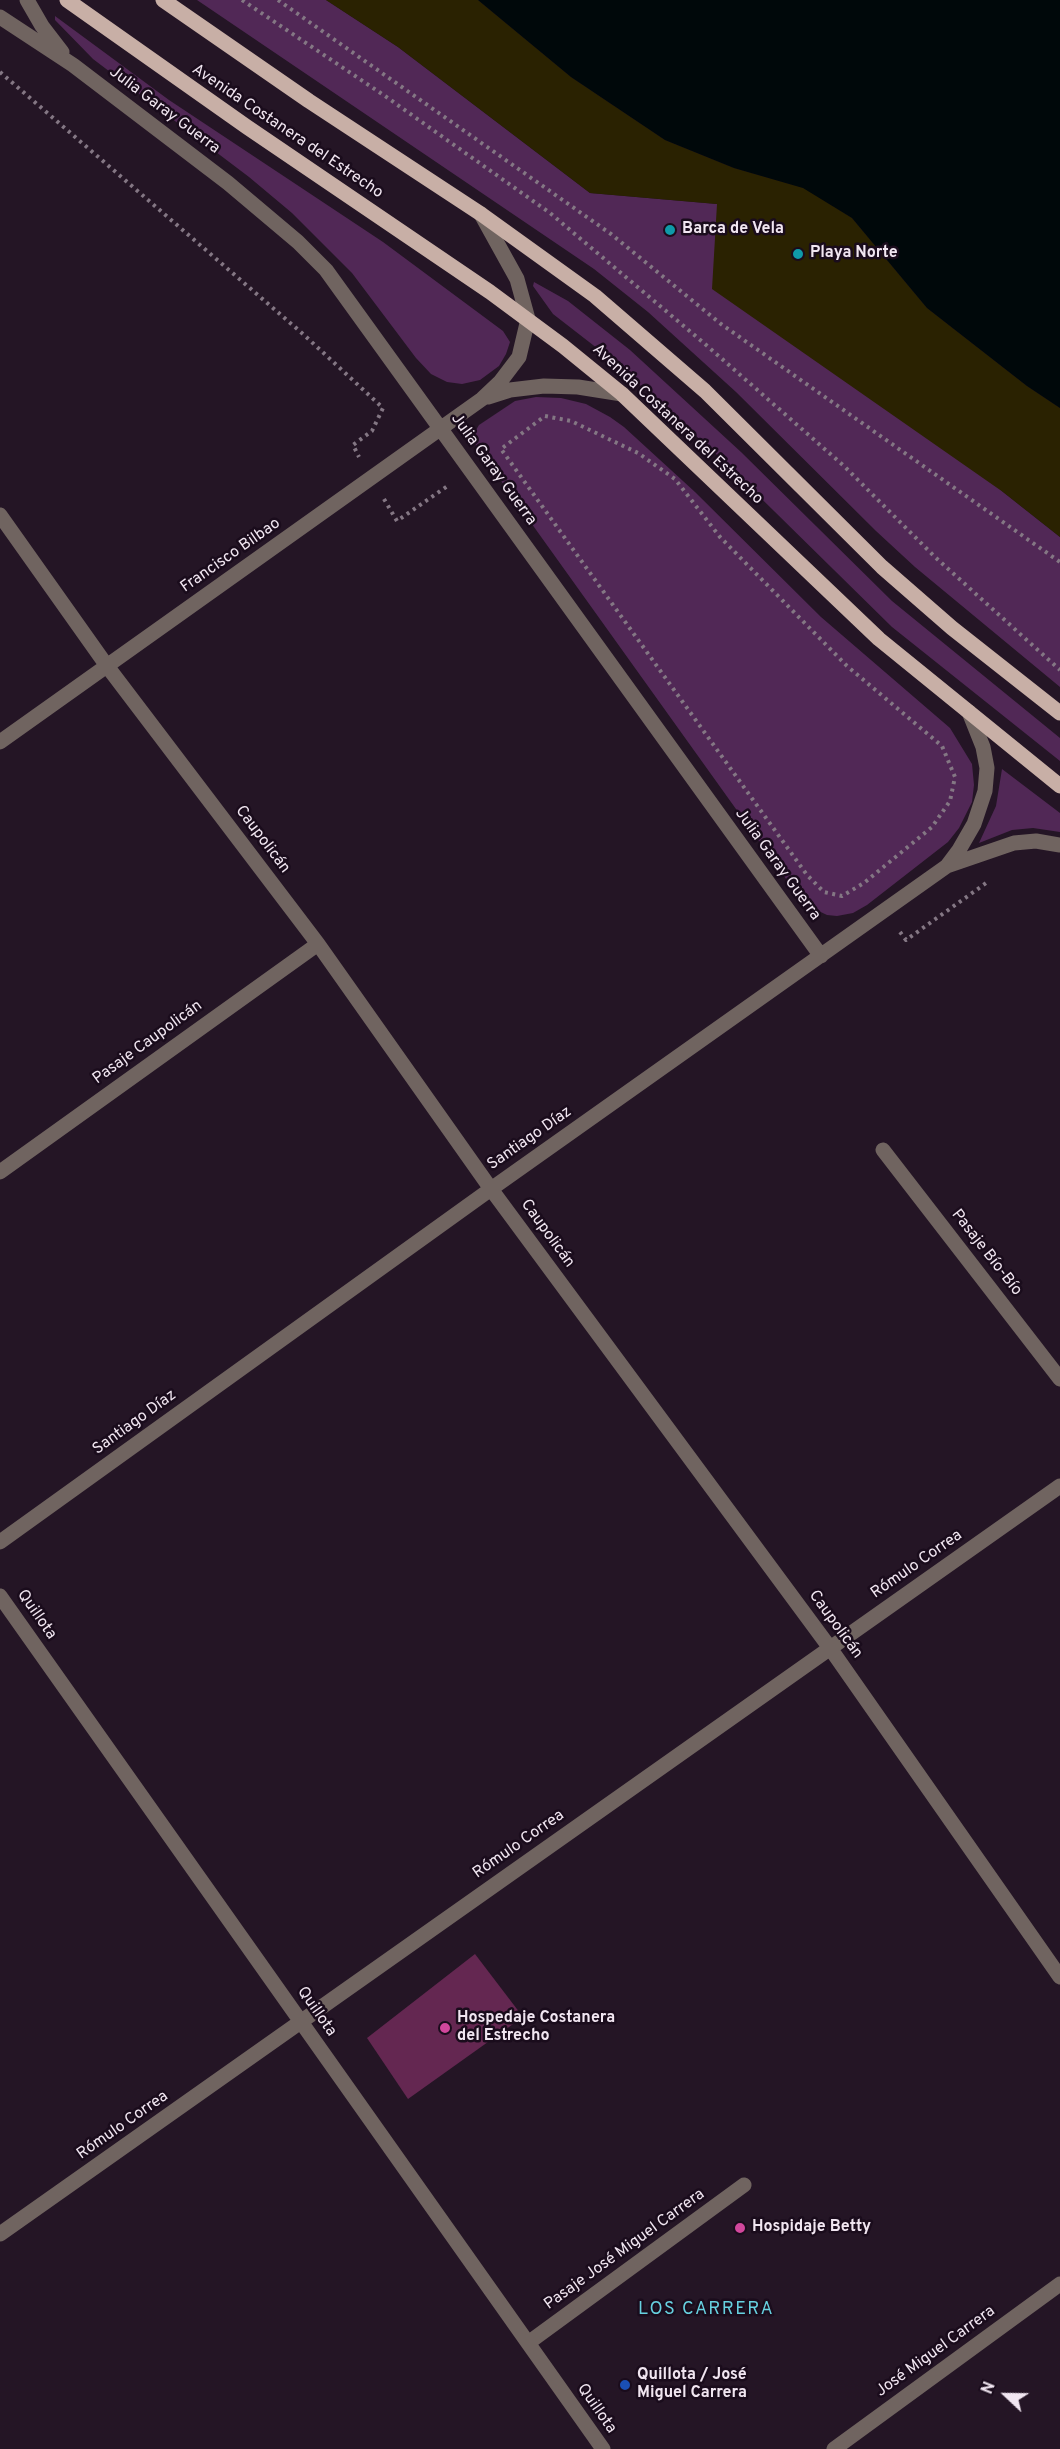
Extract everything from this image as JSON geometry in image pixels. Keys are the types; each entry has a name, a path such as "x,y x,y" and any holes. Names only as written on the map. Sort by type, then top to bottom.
{"main road":[{"name":"Avenida Costanera del Estrecho","path":"67,0 528,319 622,394 852,615 1060,786"},
{"path":"163,0 300,95 481,214 561,270 632,326 705,391 882,567 959,634 1060,713"}],"street":[{"name":"Julia Garay Guerra","path":"27,0 42,26 74,65"},
{"name":"Julia Garay Guerra","path":"0,17 74,65 228,183 298,242 326,270 821,956"},
{"name":"Francisco Bilbao","path":"0,742 482,399 500,382 519,357 528,319 517,279 481,214"},
{"name":"Francisco Bilbao","path":"482,399 510,390 544,386 587,388 622,394"},
{"name":"Caupolicán","path":"0,515 107,666 318,944 491,1189 830,1648 1060,1977"},
{"name":"Santiago Díaz","path":"0,1542 491,1189 947,866 974,824 985,791 987,768 983,747 969,712"},
{"path":"947,866 1014,843 1036,841 1060,845"},
{"name":"Pasaje Caupolicán","path":"0,1172 318,944"},
{"name":"Pasaje Bío-Bío","path":"883,1150 1060,1378"},
{"name":"Rómulo Correa","path":"0,2234 1060,1486"},
{"name":"Quillota","path":"0,1596 603,2449"},
{"name":"Pasaje José Miguel Carrera","path":"528,2343 744,2185"},
{"name":"José Miguel Carrera","path":"834,2449 1060,2283"}],"path":[{"path":"278,0 611,234 721,324 1060,562"},
{"path":"0,72 303,334 384,408 372,431 352,446 397,521 545,416 571,421 638,453 675,479 720,537 847,666 942,746 955,777 950,801 932,827 864,883 842,896 824,892 807,874 501,449"},
{"path":"864,883 906,940 997,876"}],"shaded area":[{"path":"197,0 326,0 398,47 590,193 717,204 1003,492 1060,537 1060,687 915,567 736,392 648,312 594,269"},
{"path":"478,0 1060,0 1060,408 1027,386 927,308 852,218 803,188 734,168 665,140 571,77"},
{"path":"55,16 169,100 383,242 503,331 510,342 499,366 480,380 462,384 447,382 431,374 416,358 352,273 292,213 249,177 93,59 55,20"},
{"path":"534,282 568,301 630,350 741,452 892,601 1060,738 1060,761 892,627 716,454 611,359 553,314 533,286"},
{"path":"536,397 561,398 586,404 624,427 695,492 821,617 950,728 972,764 974,785 972,802 959,828 948,842 867,905 853,913 827,915 804,904 476,446 473,435 479,425 515,401"},
{"path":"1002,769 1060,813 1060,832 1033,828 1012,830 979,843 996,806"}],"sand":[{"name":"Playa Norte","path":"326,0 478,0 571,77 665,140 734,168 804,188 852,218 927,308 1027,386 1060,408 1060,537 1003,492 712,289 717,204 590,193 398,47"}],"building":[{"name":"Hospedaje Costanera del Estrecho","path":"475,1954 523,2017 408,2099 367,2038"}],"place":[{"name":"Barca de Vela","path":"670,230"},
{"name":"Playa Norte","path":"798,254"},
{"name":"Hospedaje Costanera del Estrecho","path":"445,2028"},
{"name":"Hospidaje Betty","path":"740,2228"},
{"name":"Quillota / José Miguel Carrera","path":"625,2385"}],"district":[{"name":"LOS CARRERA","path":"706,2310"}]}
